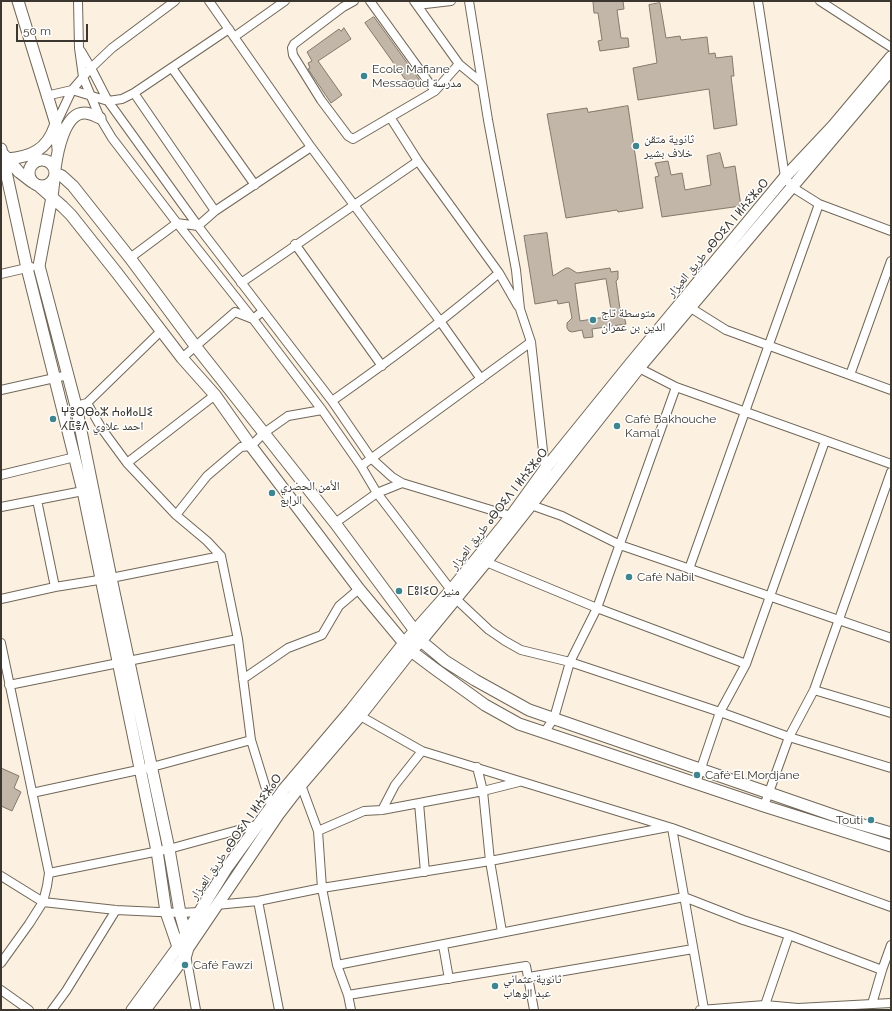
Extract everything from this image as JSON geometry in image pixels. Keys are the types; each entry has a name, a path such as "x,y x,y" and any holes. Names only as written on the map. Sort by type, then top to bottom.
{"main road":[{"path":"18,1 46,96 56,124 58,149"},
{"name":"طريق العيزار ⴰⴱⵔⵉⴷ ⵏ ⵍⵄⵉⵣⴰⵔ","path":"408,647 421,641 511,516 549,474 635,366 686,305 786,177 833,126 891,57"},
{"name":"طريق العيزار ⴰⴱⵔⵉⴷ ⵏ ⵍⵄⵉⵣⴰⵔ","path":"686,305 792,187 891,70"},
{"path":"100,118 85,113 73,117 67,126 58,149 52,197 39,266 68,375 82,405 106,579"},
{"path":"3,158 24,157 38,150 49,140 56,124"},
{"path":"3,158 52,197 71,215 118,273 182,358 215,395 251,446 359,589 408,647 484,705 519,724 764,806 891,846"},
{"path":"3,158 27,268 106,579 123,662 140,770 157,851 166,912 184,950"},
{"path":"39,160 47,161 53,166 54,174 47,185 35,184 29,175 30,167 39,160"},
{"path":"54,174 62,176 73,186 130,258 196,347 335,523 421,641 445,661 475,680 529,710 891,833"},
{"path":"46,224 49,218 54,214 60,212 71,215"},
{"name":"طريق العيزار ⴰⴱⵔⵉⴷ ⵏ ⵍⵄⵉⵣⴰⵔ","path":"145,1010 184,950 218,904 278,816 408,647 415,631 486,562 531,505 549,474"},
{"path":"123,662 152,767 169,849 180,913 187,934"},
{"name":"طريق العيزار ⴰⴱⵔⵉⴷ ⵏ ⵍⵄⵉⵣⴰⵔ","path":"132,1010 184,950 187,934 199,912 226,869 260,824 271,805 356,713"}],"street":[{"path":"78,1 79,48 83,77 100,118 112,138 322,410 361,466 377,494 454,594 489,630 522,650 570,662 720,712 789,737 891,768"},
{"path":"56,124 72,90 91,68 112,48 175,1"},
{"path":"209,1 311,147 440,320 481,379"},
{"path":"234,37 285,1"},
{"path":"354,1 341,4 294,44 292,48 293,55 321,100 350,138 355,139 435,91 459,64"},
{"path":"370,1 435,91"},
{"path":"415,3 451,1"},
{"path":"469,1 482,83 516,270 520,309"},
{"path":"758,1 786,177 792,187 819,204 891,231"},
{"path":"820,1 891,46"},
{"path":"415,3 459,64 482,83"},
{"path":"46,96 72,90 108,101 122,99 134,93 229,29"},
{"path":"79,48 108,101 198,226 332,401 371,458 392,477 402,483 511,516"},
{"path":"172,68 256,185"},
{"path":"134,93 216,212"},
{"path":"390,117 418,161 499,273 520,309 531,342 549,474"},
{"path":"130,258 177,223 198,226 311,147"},
{"path":"241,283 295,244 418,161"},
{"path":"690,569 819,204"},
{"path":"295,244 382,366"},
{"path":"850,375 891,261"},
{"path":"1,274 39,266"},
{"path":"332,401 382,366 476,293 499,273"},
{"path":"686,305 726,330 891,390"},
{"path":"253,319 263,311"},
{"path":"182,358 235,312 253,319"},
{"path":"161,331 82,405 127,463 176,515 207,541 221,556 238,639 252,740 271,805 278,816"},
{"path":"361,466 531,342"},
{"path":"635,366 676,387 891,464"},
{"path":"1,390 68,375"},
{"path":"544,733 554,718 570,662 597,608 676,387"},
{"path":"127,463 215,395"},
{"path":"176,515 207,476 241,447 251,446 264,433 288,416 322,410"},
{"path":"696,783 720,712 746,664 825,441"},
{"path":"1,475 75,457"},
{"path":"764,806 770,793 789,737 814,690 891,472"},
{"path":"335,523 377,494 402,483"},
{"path":"1,507 83,491"},
{"path":"37,500 55,587"},
{"path":"531,505 562,516 620,545 891,638"},
{"path":"1,599 55,587 106,579 221,556"},
{"path":"486,562 597,608 746,664"},
{"path":"243,679 288,648 322,635 339,606 359,589"},
{"path":"9,685 238,639"},
{"path":"1,643 2,658 49,873 43,902 1,963"},
{"path":"814,690 891,713"},
{"path":"356,713 422,751 519,782 670,827 891,907"},
{"path":"32,793 140,770 252,740"},
{"path":"382,810 395,785 422,751"},
{"path":"477,768 483,791 490,861 502,932"},
{"path":"318,831 364,811 382,810 483,791 519,782"},
{"path":"301,785 318,831 322,888 337,966 348,995 350,1010"},
{"path":"419,803 425,872"},
{"path":"49,873 169,849 260,824"},
{"path":"1,876 43,902 116,910 180,913 199,912 218,904 258,901 322,888 490,861 670,827"},
{"path":"670,827 684,897 702,1010 766,1005 798,1008 891,1003"},
{"path":"337,966 684,897 882,970"},
{"path":"258,901 279,1010"},
{"path":"52,1010 77,974 116,910"},
{"path":"766,1005 789,936"},
{"path":"443,945 449,980"},
{"path":"872,1004 891,945"},
{"path":"529,977 693,949"},
{"path":"184,950 189,968 196,1010"},
{"path":"348,995 449,980 526,966 534,1010"},
{"path":"1,990 29,1010"}],"building":[{"path":"623,1 624,9 617,10 621,38 628,38 629,47 600,51 598,41 602,40 598,13 594,13 593,2"},
{"path":"660,3 666,38 680,36 681,40 707,37 709,54 715,53 716,58 732,56 734,76 731,76 737,125 714,129 709,89 638,100 633,68 657,63 649,5"},
{"path":"374,17 421,82 412,89 365,23"},
{"path":"344,28 351,39 318,61 342,95 331,103 308,69 310,68 308,63 312,61 307,52 339,29 341,31"},
{"path":"628,106 643,208 618,212 617,210 566,218 547,114 587,108 588,112"},
{"path":"720,153 724,168 735,166 741,206 662,217 655,177 659,176 655,163 668,161 671,175 682,173 685,190 711,185 707,156"},
{"path":"547,233 553,276 566,268 569,268 577,273 610,268 611,272 618,271 618,279 616,281 621,316 624,316 626,324 592,329 593,337 584,338 582,330 572,332 567,328 567,323 572,318 569,302 558,304 557,300 535,304 524,236","holes":["606,279 612,316 580,321 575,284"]},
{"path":"1,768 19,776 14,788 21,792 12,811 1,806"}],"place":[{"name":"Ecole Mafiane Messaoud مدرسة","path":"364,76"},
{"name":"ثانوية متقن خلاف بشير","path":"636,146"},
{"name":"متوسطة تاج الدين بن عمران","path":"593,320"},
{"name":"ⵖⴻⵔⴱⴰⵣ ⵄⴰⵍⴰⵡⵉ ⵃⵎⴻⴷ احمد علاوي","path":"53,419"},
{"name":"Café Bakhouche Kamal","path":"617,426"},
{"name":"الأمن الحضري الرابع","path":"272,493"},
{"name":"Café Nabil","path":"629,577"},
{"name":"ⵎⵓⵏⵉⵔ منير","path":"399,591"},
{"name":"Café El Mordjane","path":"697,775"},
{"name":"Touti","path":"871,820"},
{"name":"Café Fawzi","path":"185,965"},
{"name":"ثانوية عثماني عبد الوهاب","path":"495,986"}]}
